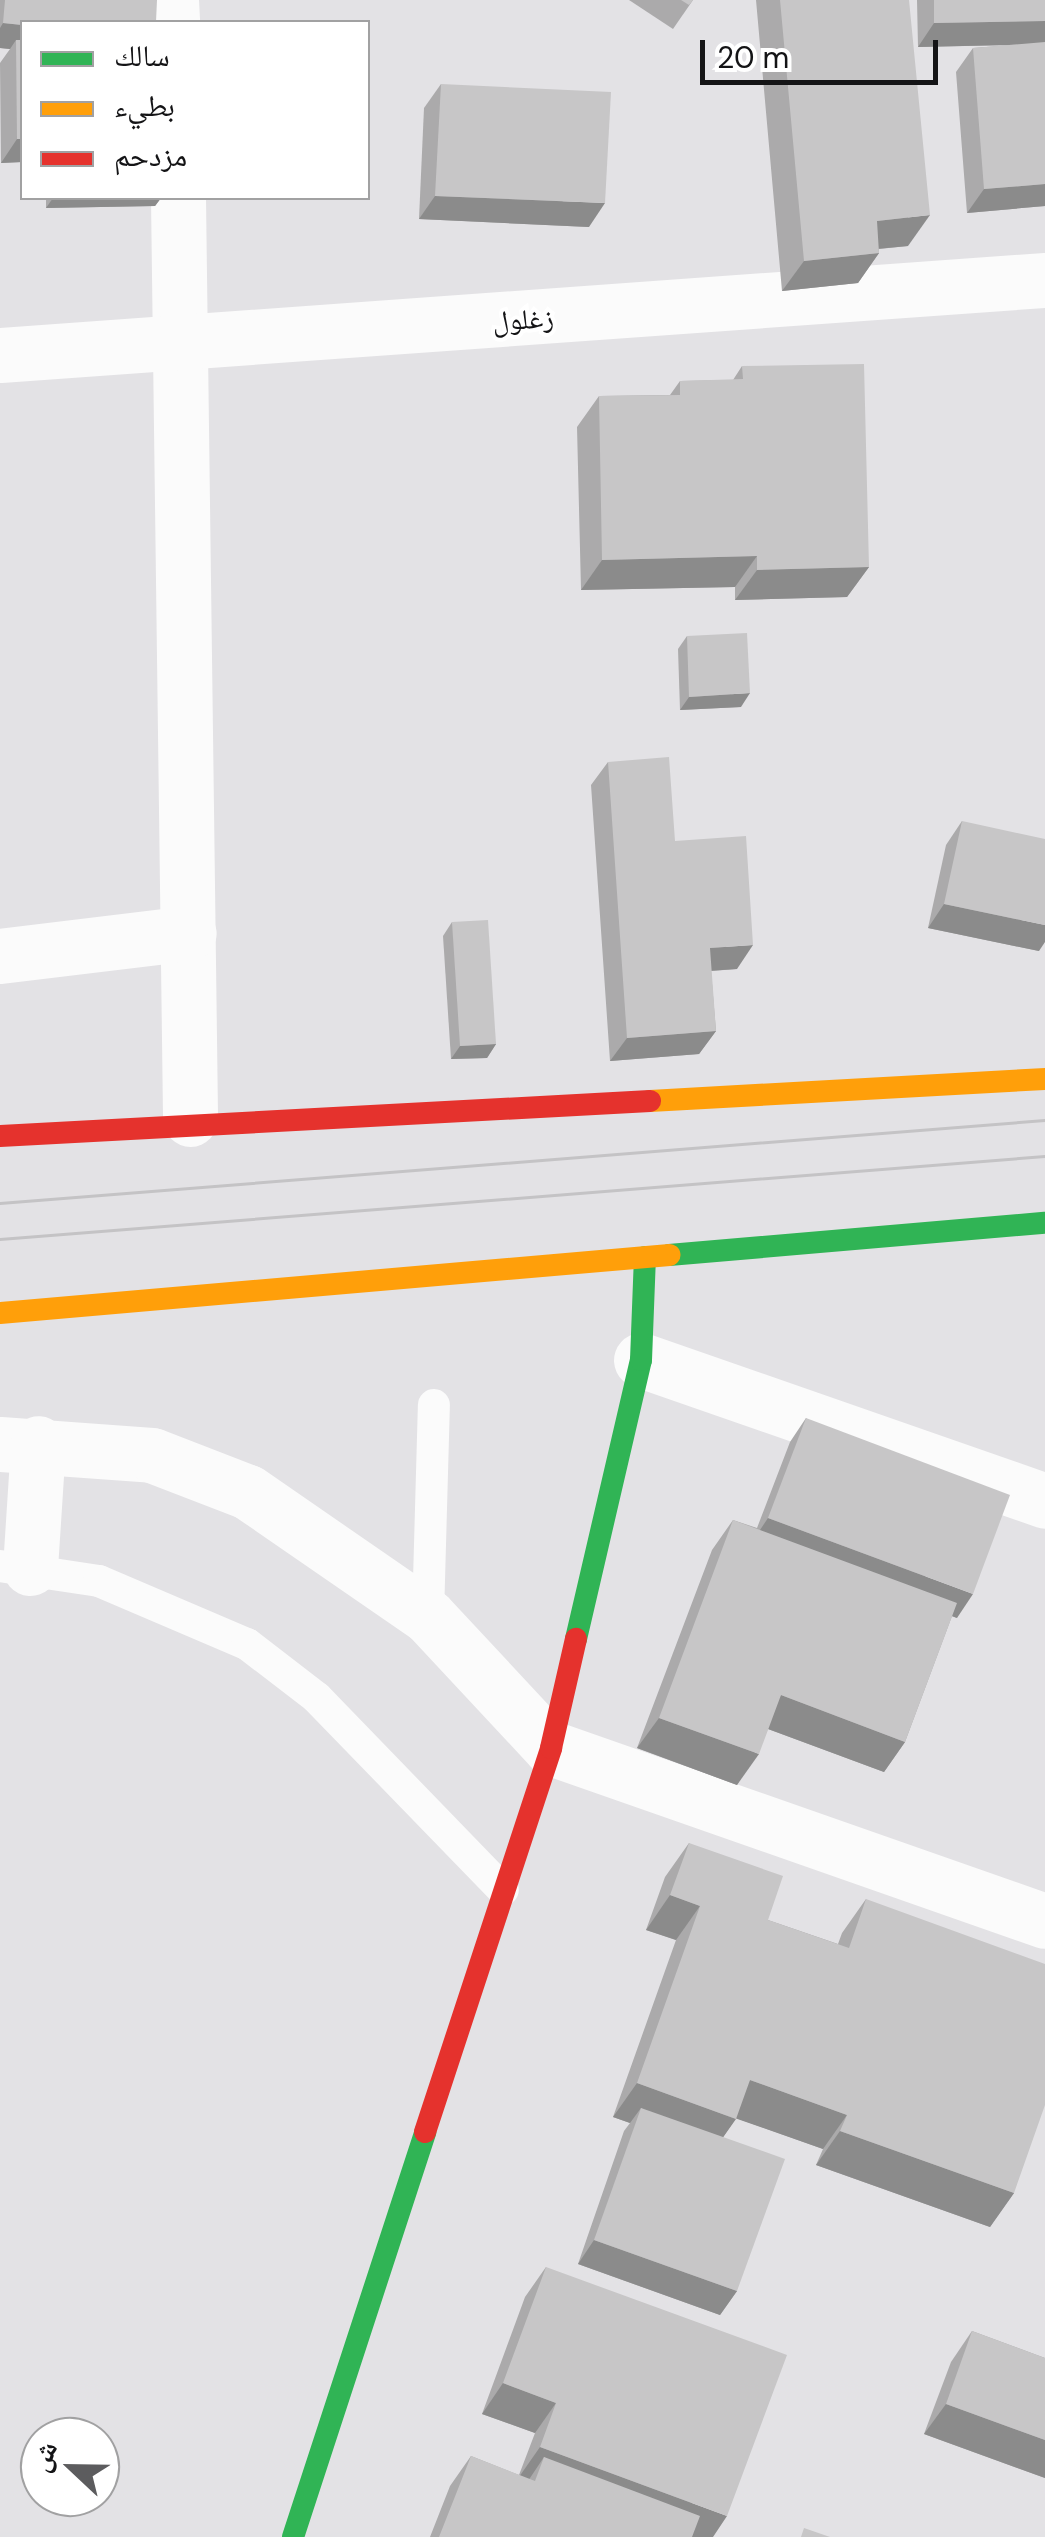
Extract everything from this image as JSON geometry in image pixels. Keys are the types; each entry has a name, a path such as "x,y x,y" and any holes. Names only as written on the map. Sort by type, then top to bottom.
{"main road":[{"path":"0,1136 190,1119 1045,1079"},
{"path":"0,1312 1045,1223"},
{"path":"292,2537 551,1748 641,1360 644,1257"}],"street":[{"path":"178,200 183,346 190,1119"},
{"name":"زغلول","path":"0,355 183,346 1045,280"},
{"path":"0,956 189,932"},
{"path":"641,1360 1045,1500"},
{"path":"15,1567 19,1443 152,1455 248,1492 428,1616 551,1748 1045,1922"}],"lane":[{"path":"428,1616 434,1406"},
{"path":"15,1567 176,1608 247,1644 317,1698 503,1890"}],"building":[{"path":"5,0 157,0 156,20 3,23"},
{"path":"780,0 909,0 930,215 877,221 879,253 804,261"},
{"path":"934,0 1045,0 1045,21 934,23"},
{"path":"16,40 20,40 20,139"},
{"path":"1045,42 1045,184 984,189 973,48"},
{"path":"441,84 611,92 605,203 435,196"},
{"path":"864,364 869,567 757,570 757,556 602,560 599,396 680,395 680,381 743,379 742,366"},
{"path":"747,633 750,693 689,697 687,636"},
{"path":"669,757 675,841 746,836 753,945 710,948 716,1031 627,1038 608,762"},
{"path":"962,821 1045,839 1045,925 944,904"},
{"path":"488,920 496,1044 460,1046 452,922"},
{"path":"806,1418 1010,1495 973,1594 768,1518"},
{"path":"733,1520 957,1603 905,1742 781,1695 759,1754 659,1718"},
{"path":"689,1843 783,1876 768,1920 849,1948 866,1899 1045,1964 1045,2105 1014,2193 840,2131 847,2115 750,2080 736,2119 637,2083 700,1906 670,1895"},
{"path":"641,2108 785,2159 737,2291 594,2240"},
{"path":"546,2267 787,2355 727,2516 540,2447 556,2403 503,2383"},
{"path":"972,2331 1045,2358 1045,2440 946,2404"},
{"path":"471,2456 535,2481 544,2457 700,2516 692,2537 439,2537"},
{"path":"804,2528 830,2537 801,2537"}],"tram line":[{"path":"0,1203 1045,1120"},
{"path":"0,1239 1045,1156"}],"traffic: fast":[{"path":"669,1255 1045,1223"},
{"path":"576,1639 641,1360 645,1257"},
{"path":"293,2537 425,2132"}],"traffic: slow":[{"path":"650,1101 1045,1079"},
{"path":"0,1313 669,1255"}],"traffic: jam":[{"path":"0,1136 650,1101"},
{"path":"425,2132 551,1748 576,1639"}]}
